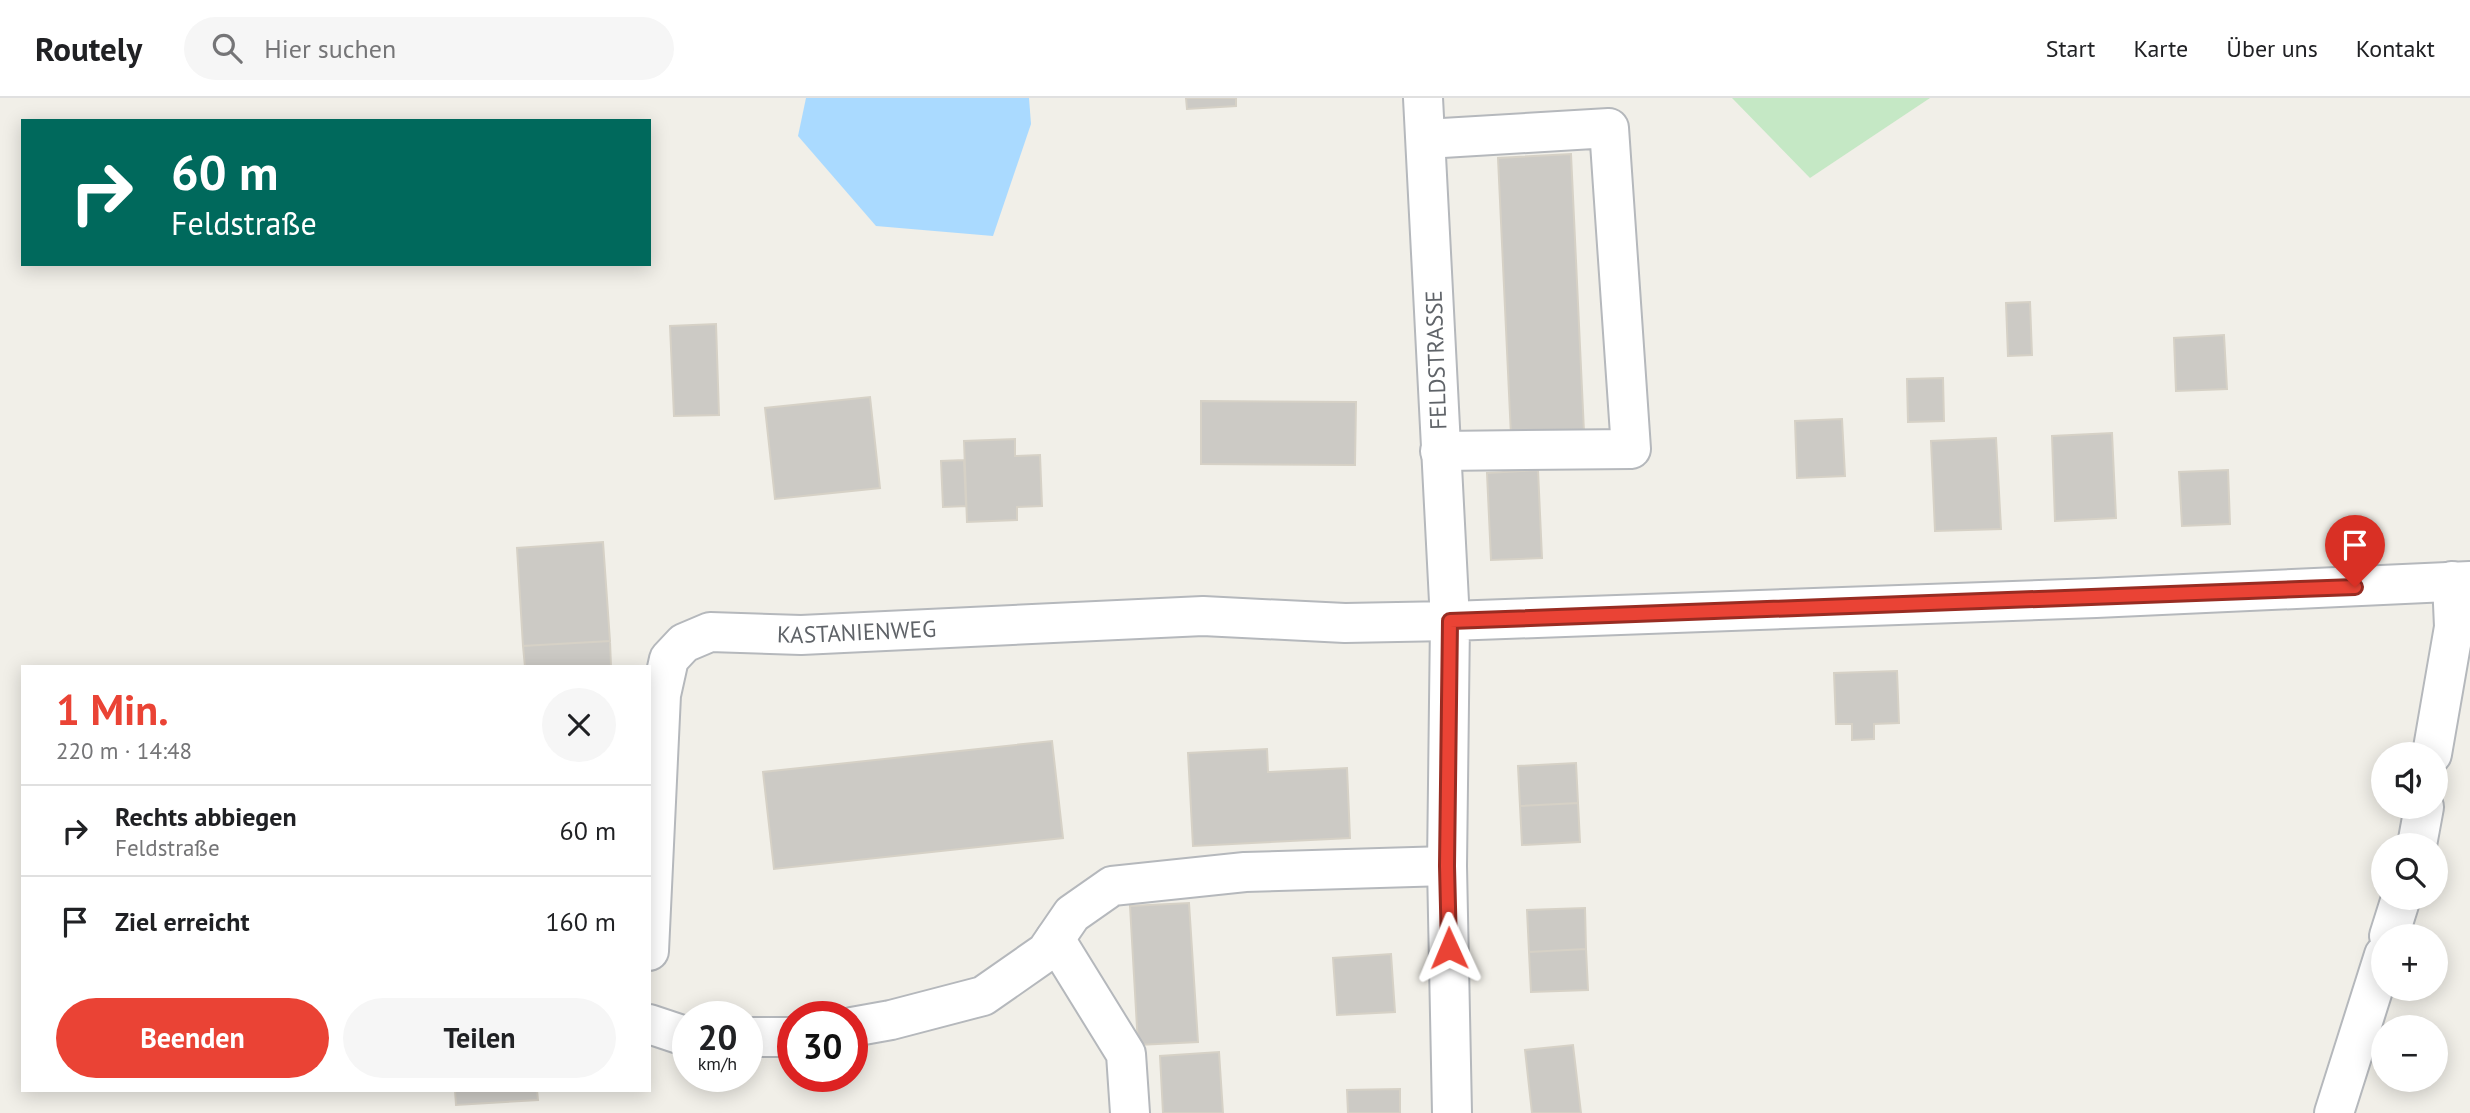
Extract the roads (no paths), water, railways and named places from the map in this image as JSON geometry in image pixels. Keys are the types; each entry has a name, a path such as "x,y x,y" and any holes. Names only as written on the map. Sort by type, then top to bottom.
{"street":[{"name":"FELDSTRASSE","path":"1423,98 1450,621 1447,866 1452,1113"},
{"path":"1426,139 1609,128 1631,449 1440,451"},
{"path":"1450,621 2096,598 2461,581 2434,742"},
{"name":"KASTANIENWEG","path":"651,908 661,695 669,659 684,643 710,632 801,635 1203,616 1345,623 1450,621"},
{"path":"868,1024 983,996 1046,952 1072,914 1112,886 1245,872 1447,866"},
{"path":"1055,939 1126,1054 1130,1113"},
{"path":"2334,1113 2371,996"},
{"path":"651,1025 672,1032"}],"water":[{"path":"806,98 1029,98 1031,124 993,236 876,226 798,136"}]}
